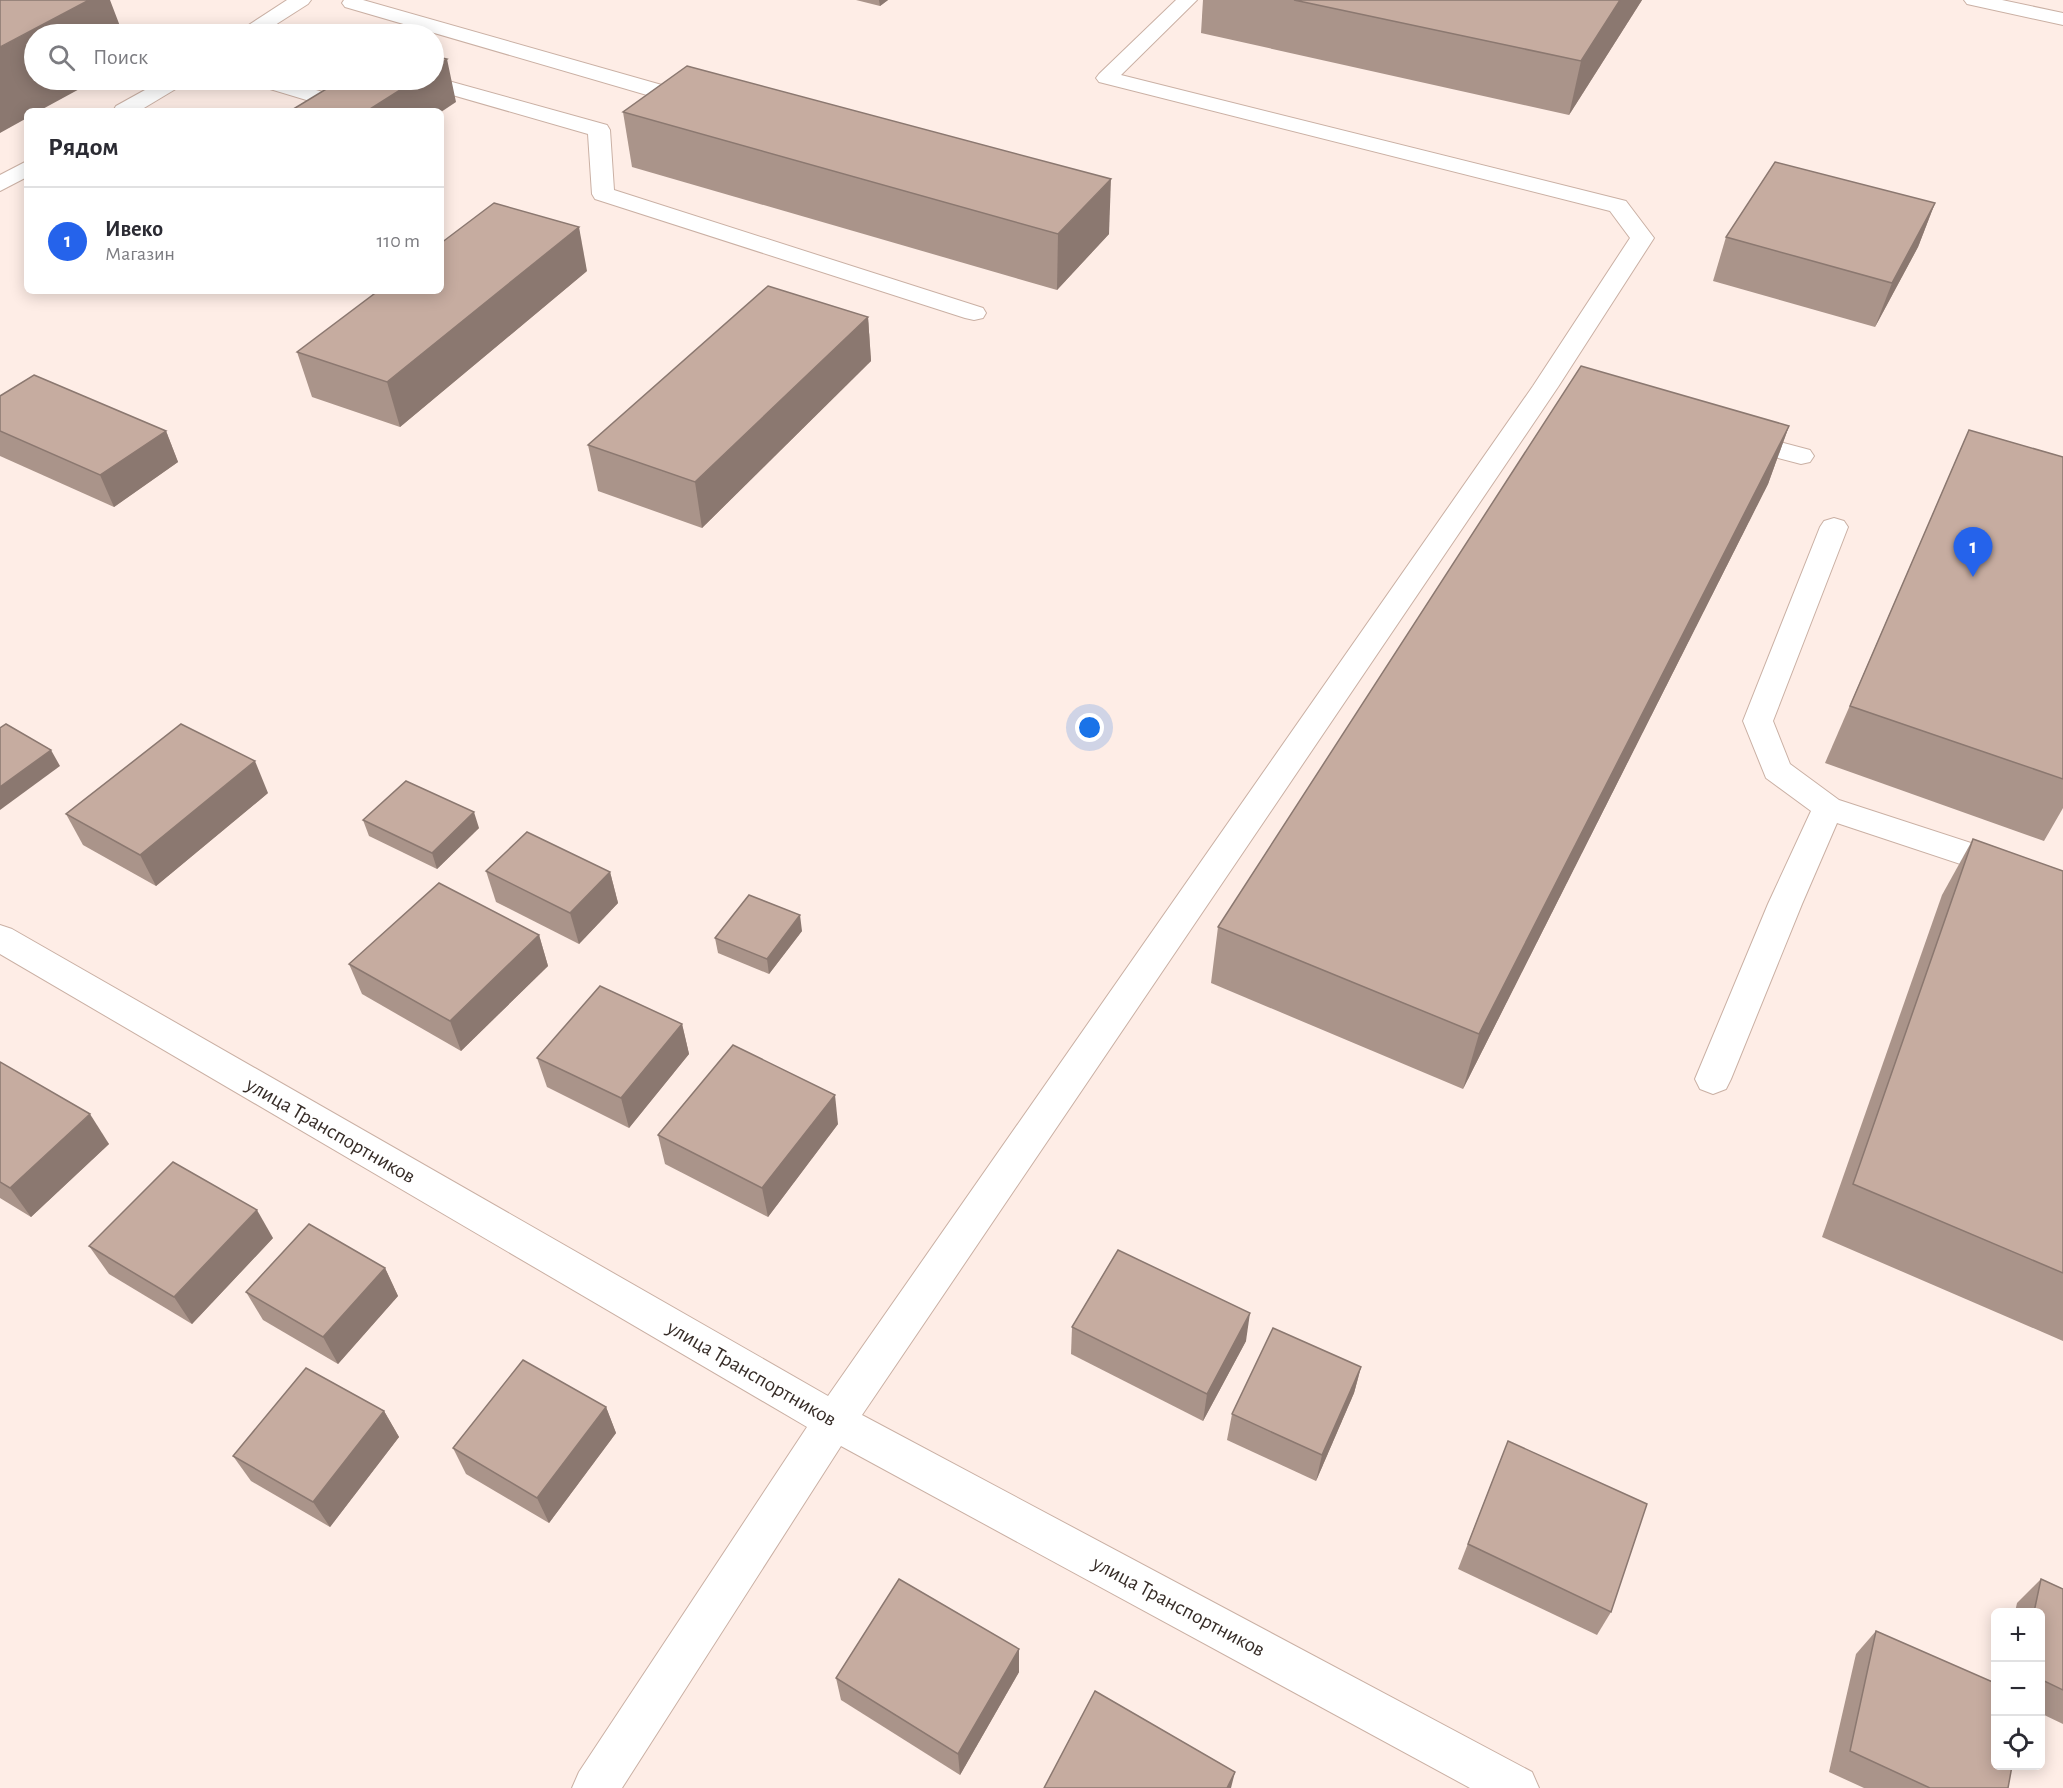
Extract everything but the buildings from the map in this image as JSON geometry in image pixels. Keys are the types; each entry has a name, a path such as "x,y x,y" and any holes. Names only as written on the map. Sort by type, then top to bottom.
{"street":[{"path":"264,24 301,0"},
{"path":"595,1788 834,1421 1558,391 1642,238 1618,206 1106,78 1187,0"},
{"path":"1974,0 2063,19"},
{"path":"348,1 428,24"},
{"path":"444,29 719,108"},
{"path":"444,86 599,130 603,194 974,313"},
{"path":"129,108 160,90"},
{"path":"294,90 352,107 370,98"},
{"path":"0,184 24,170"},
{"path":"1713,432 1801,456"},
{"path":"1834,527 1758,722 1777,770 1828,808 2063,886"},
{"path":"1713,1079 1785,904 1828,808"},
{"name":"улица Транспортников","path":"0,938 834,1421 1516,1788"}],"place":[{"name":"Ивеко","path":"1973,577"}]}
